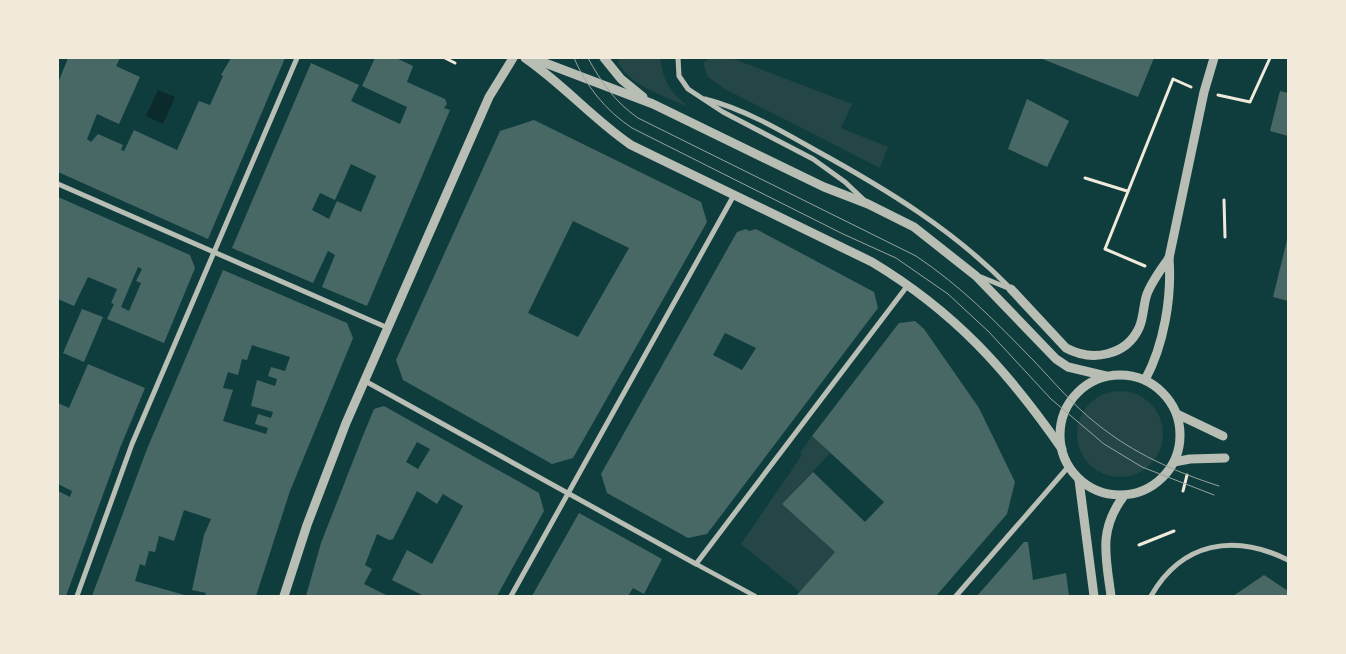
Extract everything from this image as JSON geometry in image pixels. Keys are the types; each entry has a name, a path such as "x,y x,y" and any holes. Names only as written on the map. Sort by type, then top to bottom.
{"street":[{"path":"77,596 132,444 297,58"},
{"path":"284,596 307,524 365,381 489,97 513,58"},
{"path":"525,58 551,76 610,130 631,145 872,262 909,284 949,316 1015,384 1062,449 1069,466 1079,480 1096,491 1124,497"},
{"path":"532,58 653,104 824,187 868,204 914,227 938,244 976,276 1056,359 1068,367 1106,376"},
{"path":"604,58 620,79 653,104"},
{"path":"678,58 678,68 683,83 688,89 723,112 813,159 845,182 868,204"},
{"path":"1145,380 1151,368 1162,332 1170,278 1169,258 1204,92 1214,58"},
{"path":"705,99 726,104 763,122 880,187 945,230 981,259 1066,348 1077,354 1100,356 1117,350 1133,338 1143,318 1146,295 1158,272 1169,258"},
{"path":"58,184 388,328"},
{"path":"511,596 734,195"},
{"path":"976,276 1011,289"},
{"path":"696,564 909,284"},
{"path":"1062,449 1061,421 1070,400 1091,382 1106,376 1121,374 1145,380 1165,395 1176,414 1180,438 1174,462 1163,477 1150,487 1124,497 1114,510 1106,533 1104,546 1110,596"},
{"path":"365,381 755,596"},
{"path":"1176,414 1223,436"},
{"path":"1174,462 1190,459 1225,458"},
{"path":"956,596 1069,466"},
{"path":"1079,480 1094,596"},
{"path":"1151,596 1167,572 1181,560 1206,548 1230,545 1256,547 1288,560"}],"path":[{"path":"445,58 455,62"},
{"path":"1158,272 1105,249 1173,79 1204,92 1250,102 1270,58"},
{"path":"1086,178 1127,191"},
{"path":"1224,200 1225,237"},
{"path":"1139,545 1174,531"}],"shaded area":[{"path":"618,58 660,58 668,86 689,107 636,82 621,67"},
{"path":"710,58 731,58 852,104 841,128 888,147 880,168 725,89 708,77 703,63"},
{"path":"158,90 175,97 163,124 146,116"},
{"path":"1112,391 1128,391 1137,394 1151,403 1160,417 1163,434 1160,451 1151,465 1137,474 1128,477 1112,477 1096,470 1084,458 1077,442 1077,426 1084,410 1096,398"},
{"path":"812,436 830,453 782,504 835,552 800,592 741,544 802,455 800,453"}],"building":[{"path":"68,58 120,58 116,66 140,77 119,124 97,114 87,139 91,142 98,134 123,145 121,150 124,151 134,130 177,150 199,101 210,105 223,76 221,75 231,58 285,58 208,239 58,172 58,83"},
{"path":"375,58 396,58 413,66 407,82 445,99 447,104 444,108 450,110 367,306 322,287 335,255 328,251 313,283 232,248 311,63 359,85 351,101 400,124 407,107 362,86","holes":["351,164 376,176 361,212 337,201 329,219 312,210 320,193 335,200"]},
{"path":"1040,58 1154,58 1138,97"},
{"path":"1280,91 1288,93 1288,136 1270,131"},
{"path":"1027,99 1069,121 1047,167 1008,149"},
{"path":"534,120 701,202 707,222 573,458 552,464 403,380 396,360 500,131","holes":["573,221 629,248 578,337 528,313"]},
{"path":"58,197 190,255 195,268 164,343 107,319 114,304 111,303 117,289 88,277 74,306 58,299","holes":["138,267 142,269 136,281 141,283 129,311 121,307"]},
{"path":"746,229 749,231 756,229 874,292 878,308 707,534 688,538 607,493 601,474 737,232","holes":["725,333 756,348 742,370 713,355"]},
{"path":"1288,236 1288,301 1273,297"},
{"path":"223,270 347,323 353,338 290,491 256,596 205,596 206,593 192,590 204,535 211,519 184,510 174,541 159,536 155,552 149,551 145,566 140,564 135,581 188,596 92,596 147,449","holes":["252,345 290,357 285,371 271,367 268,376 277,379 275,386 257,380 251,406 273,412 271,418 258,414 255,424 268,428 266,434 223,421 233,390 223,388 228,372 238,375 242,359 247,360"]},
{"path":"82,309 103,317 84,362 63,353"},
{"path":"915,321 924,329 979,408 1015,482 1007,514 936,596 796,596 835,552 782,504 813,472 865,522 884,502 812,436 899,323"},
{"path":"88,364 145,388 120,448 66,596 58,596 58,491 70,497 72,491 58,484 58,403 69,408"},
{"path":"384,406 539,493 544,511 497,596 424,596 392,580 407,550 432,564 463,506 443,494 437,504 417,491 393,539 389,540 377,534 365,565 372,569 364,584 388,596 306,596 321,543 374,409","holes":["417,442 430,449 418,469 406,462"]},
{"path":"579,513 662,559 644,594 633,588 628,596 532,596"},
{"path":"1024,542 1028,542 1033,580 1066,573 1069,596 977,596"},
{"path":"1264,575 1288,591 1288,596 1233,596"}],"tram line":[{"path":"574,58 584,78 605,106 632,128 843,234 896,258 948,294 989,332 1051,399 1104,444 1142,467 1214,495"},
{"path":"588,58 609,91 638,118 916,256 977,305 1097,424 1125,444 1155,461 1219,486"}]}
